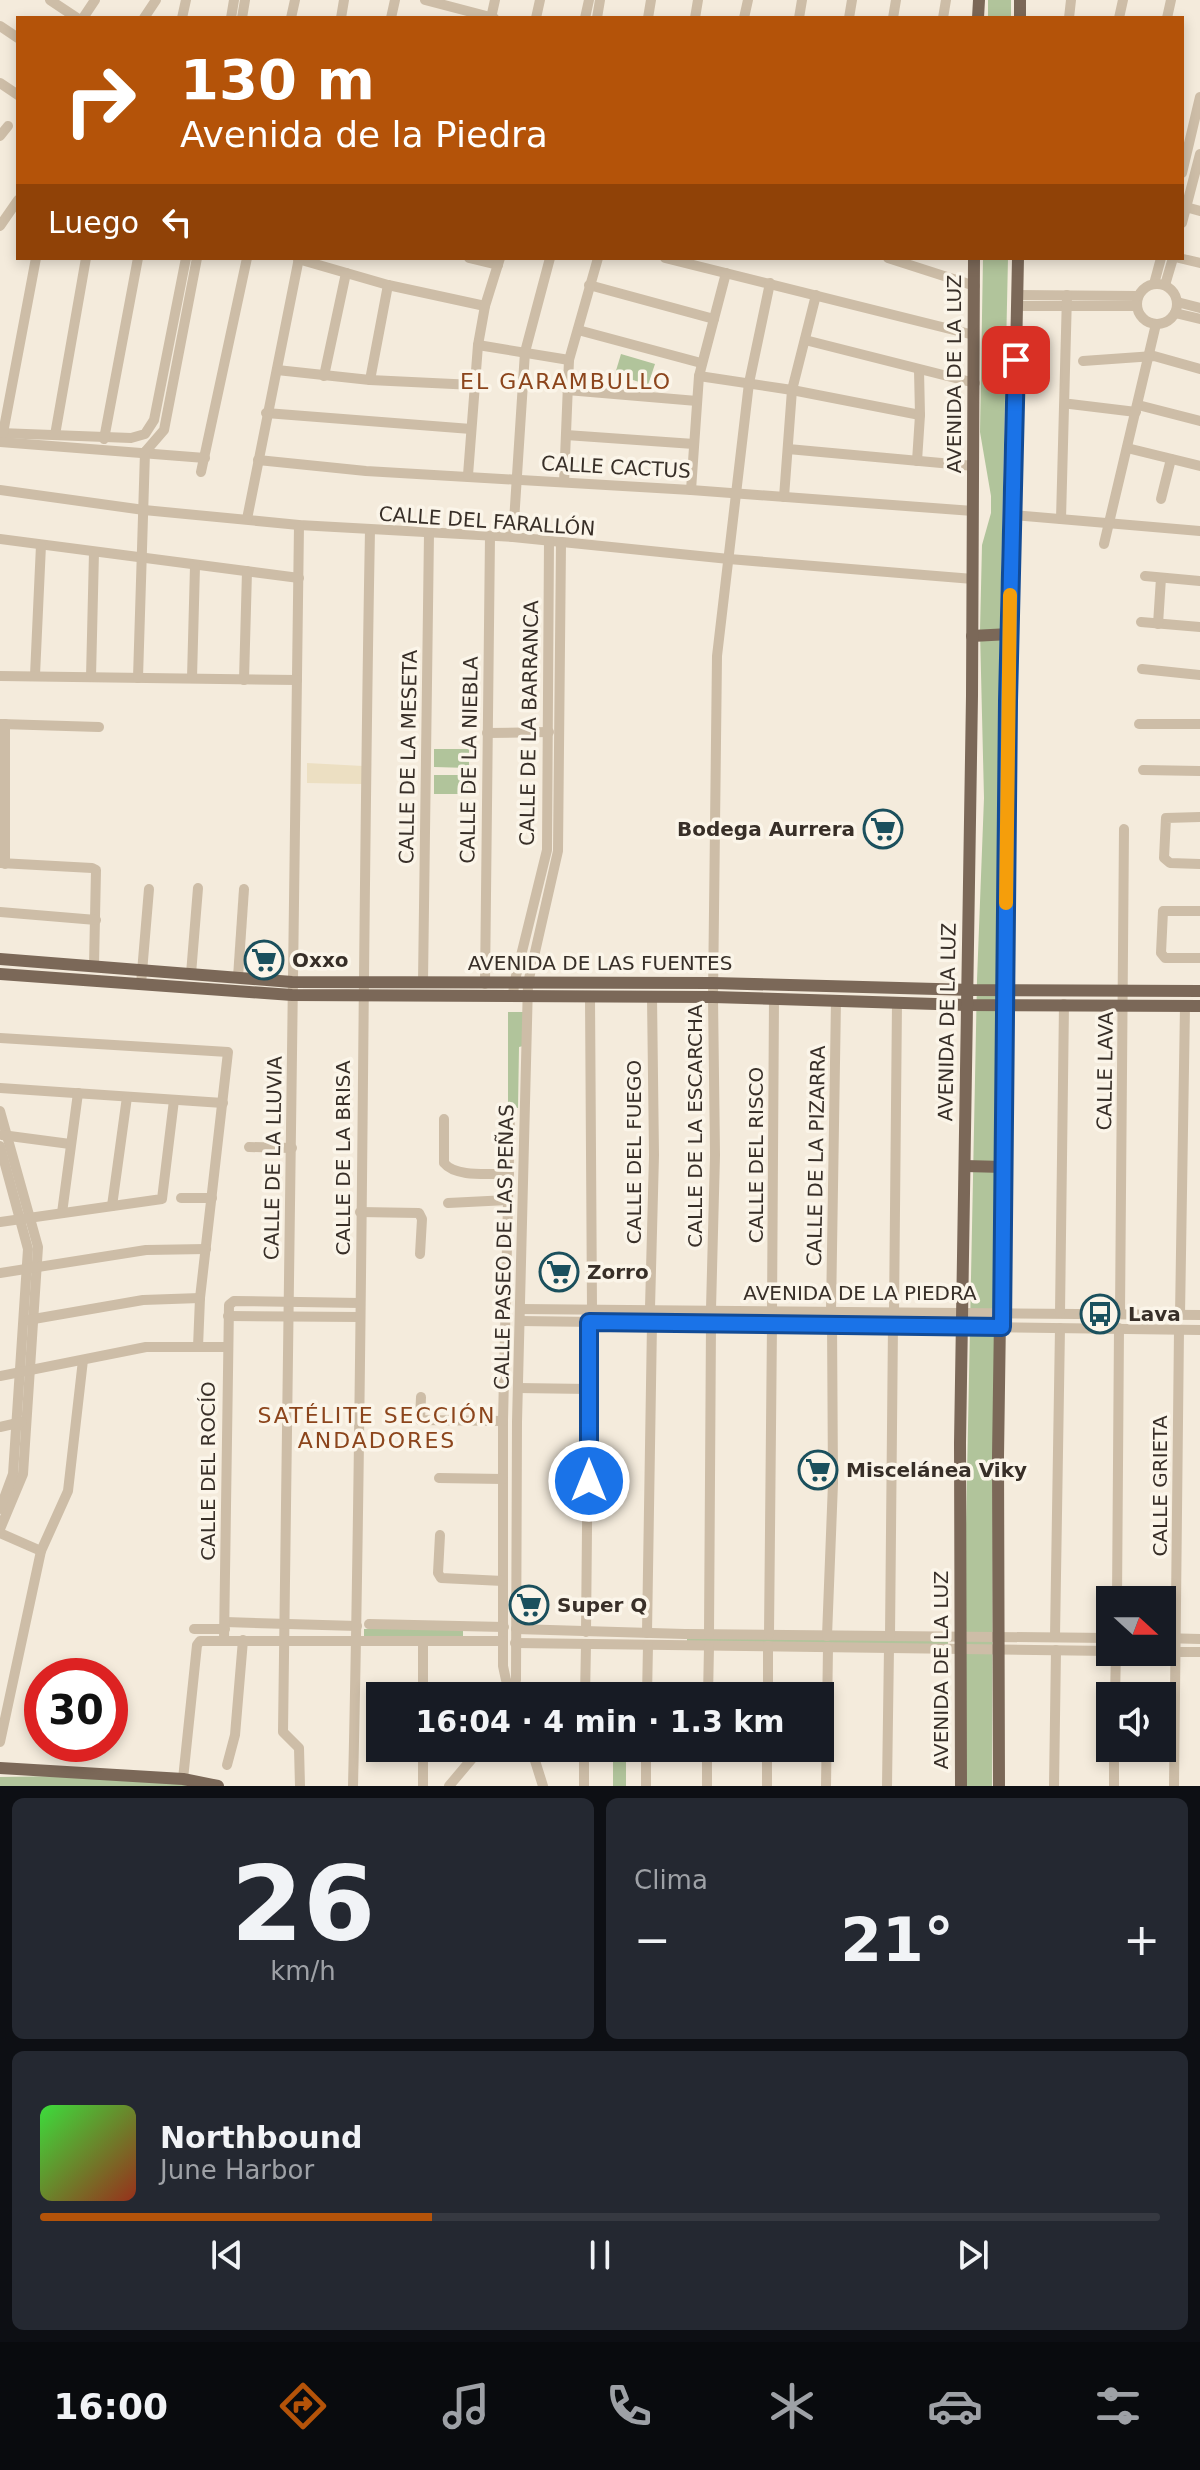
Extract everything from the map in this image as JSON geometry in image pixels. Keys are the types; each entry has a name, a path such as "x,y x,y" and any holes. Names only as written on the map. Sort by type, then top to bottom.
{"main road":[{"name":"AVENIDA DE LA LUZ","path":"961,1786 960,1443 973,579 974,260"},
{"path":"999,1786 990,1643 1002,1327 1018,260"},
{"path":"972,636 1010,634"},
{"name":"AVENIDA DE LAS FUENTES","path":"0,959 238,977 292,988"},
{"name":"AVENIDA DE LAS FUENTES","path":"0,974 141,984 292,988 518,988 713,983 967,990 1200,991"},
{"name":"AVENIDA DE LAS FUENTES","path":"362,987 423,982 485,984 518,988 527,998 713,997 967,1005 1200,1006"},
{"path":"965,1166 1004,1167"},
{"path":"0,1768 183,1779 218,1786"}],"street":[{"path":"50,0 74,16"},
{"path":"425,0 443,2 486,16"},
{"path":"1184,166 1200,97"},
{"path":"0,136 8,126"},
{"path":"1199,161 1184,207 1200,211"},
{"path":"0,226 14,212"},
{"path":"1,436 36,260"},
{"path":"55,435 86,260"},
{"path":"104,439 138,260"},
{"path":"1,436 55,435 104,439 145,434 150,428 186,260"},
{"path":"138,678 145,452 164,430 197,260"},
{"path":"201,472 247,260"},
{"path":"247,519 298,260"},
{"path":"304,260 388,285 485,306"},
{"path":"513,537 525,352 549,260"},
{"path":"564,482 569,360 597,260"},
{"path":"673,260 974,335"},
{"path":"896,260 975,286"},
{"path":"1160,284 1161,260"},
{"path":"1160,284 1175,295 1176,307 1171,319 1156,324 1141,316 1138,301 1144,289 1160,284 1172,260"},
{"path":"468,475 478,345 485,306 499,262"},
{"path":"324,376 346,273"},
{"path":"691,490 701,363 726,273"},
{"name":"CALLE DE LA ESCARCHA","path":"711,1309 715,1155 713,983 717,656 749,383 770,283"},
{"path":"370,380 388,285"},
{"path":"589,285 714,319"},
{"path":"784,497 792,390 816,295"},
{"path":"1017,301 1138,301"},
{"path":"1061,519 1066,301"},
{"path":"1176,307 1200,308"},
{"path":"1176,307 1200,319"},
{"path":"1104,544 1156,324"},
{"path":"578,330 701,363"},
{"path":"805,340 975,383"},
{"path":"478,345 569,360"},
{"path":"1083,361 1154,356 1200,369"},
{"path":"277,370 370,380 474,385"},
{"path":"917,461 919,370"},
{"path":"699,376 920,415"},
{"path":"567,390 697,401"},
{"path":"1070,404 1137,408 1200,421"},
{"path":"266,413 471,429"},
{"path":"566,435 694,444"},
{"path":"1,436 205,458"},
{"path":"1127,448 1200,466"},
{"path":"788,449 974,466"},
{"path":"1161,499 1171,459"},
{"name":"CALLE CACTUS","path":"258,460 366,471 468,475 973,511"},
{"name":"CALLE DEL FARALLÓN","path":"0,490 144,510 299,525 513,537 973,579"},
{"path":"1012,515 1200,531"},
{"name":"CALLE DE LA LLUVIA","path":"299,525 283,1732 299,1748 300,1786"},
{"name":"CALLE DE LA BRISA","path":"353,1786 370,530"},
{"name":"CALLE DE LA MESETA","path":"423,982 429,533"},
{"name":"CALLE DE LA NIEBLA","path":"485,984 490,536"},
{"path":"0,539 299,578"},
{"name":"CALLE DE LA BARRANCA","path":"518,988 547,850 549,541"},
{"name":"CALLE DE LA BARRANCA","path":"518,988 558,851 561,543"},
{"path":"35,675 41,545"},
{"path":"91,677 94,552"},
{"path":"192,678 195,566"},
{"path":"244,680 247,571"},
{"path":"1145,576 1200,581"},
{"path":"1158,624 1161,578"},
{"path":"1141,622 1200,627"},
{"path":"1142,669 1200,675"},
{"path":"0,676 297,680"},
{"path":"94,965 96,870 2,864 3,724 99,727"},
{"path":"1139,724 1200,724"},
{"path":"487,733 549,732"},
{"path":"1143,770 1200,771"},
{"path":"1200,817 1166,818 1164,858 1170,863 1200,864"},
{"name":"CALLE LAVA","path":"1120,1314 1124,829"},
{"path":"191,974 198,888"},
{"path":"141,984 149,889"},
{"path":"238,977 244,889"},
{"path":"1200,911 1163,911 1161,953 1165,958 1200,958"},
{"path":"0,912 96,920"},
{"path":"916,1003 931,1000 934,989"},
{"path":"590,997 592,1308"},
{"name":"CALLE DEL FUEGO","path":"650,1308 654,1155 652,997"},
{"name":"CALLE PASEO DE LAS PEÑAS","path":"509,1642 516,1629 527,998"},
{"name":"CALLE DEL RISCO","path":"772,1311 774,999"},
{"name":"CALLE DE LA PIZARRA","path":"826,1786 833,1483 836,1000"},
{"path":"887,1786 897,1002"},
{"path":"1060,1313 1064,1004"},
{"path":"1180,1315 1185,1006"},
{"path":"0,1038 228,1052 200,1298 198,1347"},
{"path":"0,1088 223,1103"},
{"path":"62,1213 78,1093"},
{"path":"112,1206 127,1097"},
{"path":"0,1222 162,1199 174,1100"},
{"path":"0,1111 26,1217"},
{"name":"CALLE PASEO DE LAS PEÑAS","path":"510,1114 503,1581 504,1627 515,1682"},
{"path":"444,1119 444,1163 448,1168 509,1174"},
{"path":"4,1136 70,1144"},
{"path":"0,1146 26,1217 36,1232 18,1474 0,1531 41,1551"},
{"path":"249,1147 292,1148"},
{"path":"181,1198 212,1198"},
{"path":"448,1203 508,1200"},
{"path":"360,1212 419,1213 422,1219 420,1254"},
{"path":"0,1273 146,1250 206,1249"},
{"path":"29,1320 143,1300 200,1298"},
{"path":"290,1302 360,1303"},
{"name":"CALLE DEL ROCÍO","path":"225,1631 228,1316 231,1303 290,1302"},
{"name":"AVENIDA DE LA PIEDRA","path":"520,1309 803,1311 832,1318"},
{"path":"647,1633 657,1323 662,1309"},
{"path":"803,1311 803,1324"},
{"name":"AVENIDA DE LA PIEDRA","path":"963,1320 1002,1312 1200,1315"},
{"path":"1149,1314 1150,1329"},
{"path":"228,1316 360,1317"},
{"name":"AVENIDA DE LA PIEDRA","path":"520,1321 803,1324 832,1318 894,1318 963,1320 1002,1327 1200,1330"},
{"path":"586,1632 589,1322"},
{"path":"709,1634 711,1323"},
{"path":"768,1682 772,1324"},
{"path":"1055,1637 1060,1328"},
{"path":"1117,1586 1119,1328"},
{"name":"CALLE GRIETA","path":"1176,1638 1179,1330"},
{"path":"0,1376 146,1347 227,1347"},
{"path":"0,1742 41,1551 68,1491 83,1360"},
{"path":"518,1388 589,1389"},
{"path":"421,1397 420,1420 503,1421"},
{"path":"0,1427 23,1422"},
{"path":"0,1477 18,1474"},
{"path":"0,1509 18,1474"},
{"path":"439,1478 503,1479"},
{"path":"440,1535 438,1573 441,1578 503,1581"},
{"path":"194,1629 225,1631 286,1623 357,1626"},
{"path":"369,1624 504,1627"},
{"path":"516,1629 647,1633 709,1647 769,1640"},
{"path":"183,1779 197,1645 225,1631 243,1640 648,1645 709,1634 769,1640 961,1642 1096,1651"},
{"path":"990,1643 1055,1637 1096,1638"},
{"path":"1176,1638 1200,1639"},
{"path":"227,1765 235,1735 243,1640"},
{"path":"423,1642 423,1682"},
{"path":"585,1682 586,1645"},
{"path":"647,1682 648,1645"},
{"path":"708,1682 709,1647"},
{"path":"1054,1786 1056,1650"},
{"path":"1176,1652 1200,1652"},
{"name":"CALLE GRIETA","path":"1174,1786 1176,1666"},
{"path":"423,1762 423,1786"},
{"path":"449,1786 469,1762"},
{"path":"535,1762 543,1786"},
{"path":"584,1762 584,1786"},
{"path":"646,1762 646,1786"},
{"path":"707,1762 707,1786"},
{"path":"767,1762 767,1786"},
{"path":"1114,1762 1114,1786"}],"green space":[{"path":"988,0 1011,0 1011,16 988,16"},
{"path":"983,260 1008,260 1000,627 998,1299 993,1440 992,1786 965,1786 964,1624 977,980 984,798 980,631 982,545 991,513 980,432"},
{"path":"621,354 655,364 648,385 615,374"},
{"path":"434,749 469,749 469,768 434,767"},
{"path":"434,775 468,775 468,794 434,794"},
{"path":"508,1012 523,1012 518,1108 508,1108"},
{"path":"804,1312 958,1314 958,1324 804,1322"},
{"path":"463,1628 463,1639 364,1639 364,1629"},
{"path":"687,1638 948,1639 948,1646 687,1643"},
{"path":"613,1762 626,1762 626,1786 613,1786"},
{"path":"125,1775 191,1786 0,1786 0,1777"}],"shaded area":[{"path":"307,763 363,766 362,784 307,783"}],"slow traffic":[{"path":"1006,903 1010,595"}],"place":[{"name":"Bodega Aurrera","path":"883,829"},
{"name":"Oxxo","path":"264,960"},
{"name":"Zorro","path":"559,1272"},
{"name":"Lava","path":"1100,1314"},
{"name":"Miscelánea Viky","path":"818,1470"},
{"name":"Super Q","path":"529,1605"}],"district":[{"name":"EL GARAMBULLO","path":"566,381"},
{"name":"SATÉLITE SECCIÓN ANDADORES","path":"377,1428"}],"route":[{"path":"589,1481 589,1322 1002,1327 1008,701 1016,360"}]}
